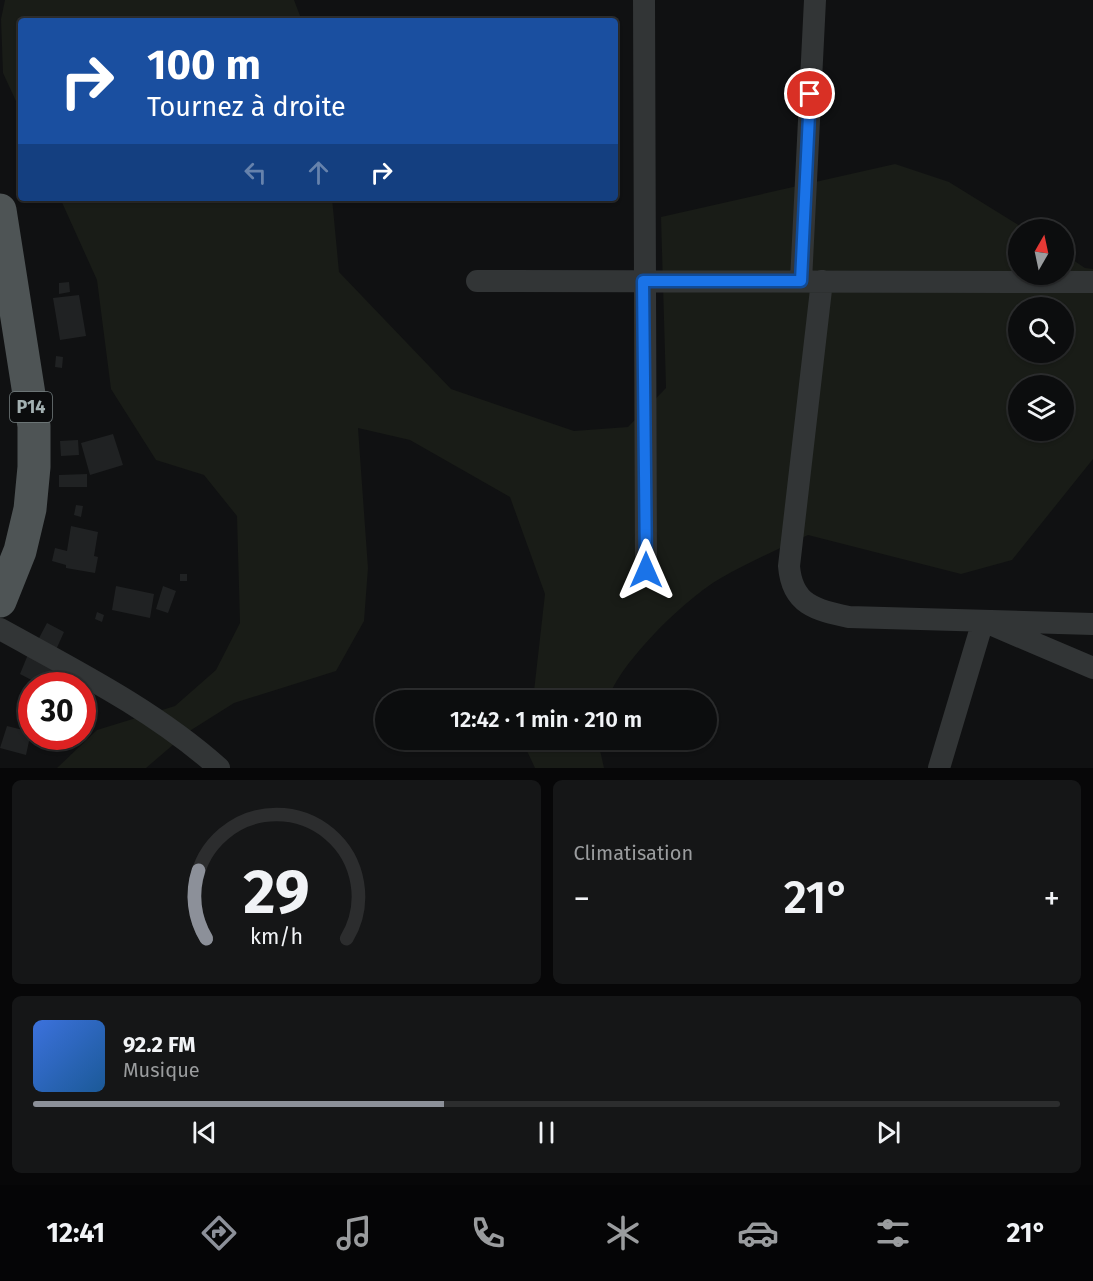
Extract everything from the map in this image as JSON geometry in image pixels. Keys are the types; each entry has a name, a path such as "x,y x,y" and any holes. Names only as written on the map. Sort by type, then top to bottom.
{"main road":[{"name":"P14","path":"0,210 34,426 34,467 30,509 20,550 0,601"}],"street":[{"path":"644,0 643,281 646,570"},
{"path":"815,0 812,281 789,566 790,584 801,599 822,611 849,617 1093,624"},
{"path":"477,281 1093,282"},
{"path":"983,621 1093,668"},
{"path":"939,768 983,621"},
{"path":"0,630 104,686 195,747 219,768"}],"shaded area":[{"path":"5,0 294,0 301,18 18,18 18,106 3,73 1,19"},
{"path":"895,164 949,182 1009,219 1008,285 1074,285 1074,261 1085,268 1093,269 1093,459 1012,560 961,574 808,535 753,561 707,587 656,632 626,668 613,690 534,690 545,594 510,497 410,440 358,428 368,568 364,621 336,671 234,703 188,732 146,768 57,768 76,750 96,750 97,730 175,706 216,670 240,623 237,516 204,475 156,460 111,389 97,280 61,201 332,201 339,272 451,389 574,431 628,427 666,388 661,217"},
{"path":"600,750 604,768 535,768 527,751"}],"building":[{"path":"69,282 70,292 59,294 59,283"},
{"path":"79,295 86,336 60,340 53,298"},
{"path":"56,356 63,357 62,368 55,367"},
{"path":"113,434 123,465 90,475 81,443"},
{"path":"78,440 79,455 61,456 60,441"},
{"path":"87,474 87,487 59,487 59,475"},
{"path":"76,505 83,506 81,517 74,515"},
{"path":"71,526 98,532 94,556 98,557 95,573 66,568 66,565 52,561 55,548 67,551"},
{"path":"180,574 187,574 187,581 180,581"},
{"path":"116,586 154,594 150,618 112,610"},
{"path":"163,586 176,591 168,613 156,609"},
{"path":"97,612 104,615 102,622 95,619"},
{"path":"47,623 64,632 55,652 38,640"},
{"path":"29,652 57,672 21,672"},
{"path":"7,726 18,729 18,750 27,750 26,755 0,748"}],"route":[{"path":"646,570 643,281 801,281 810,94"}]}
